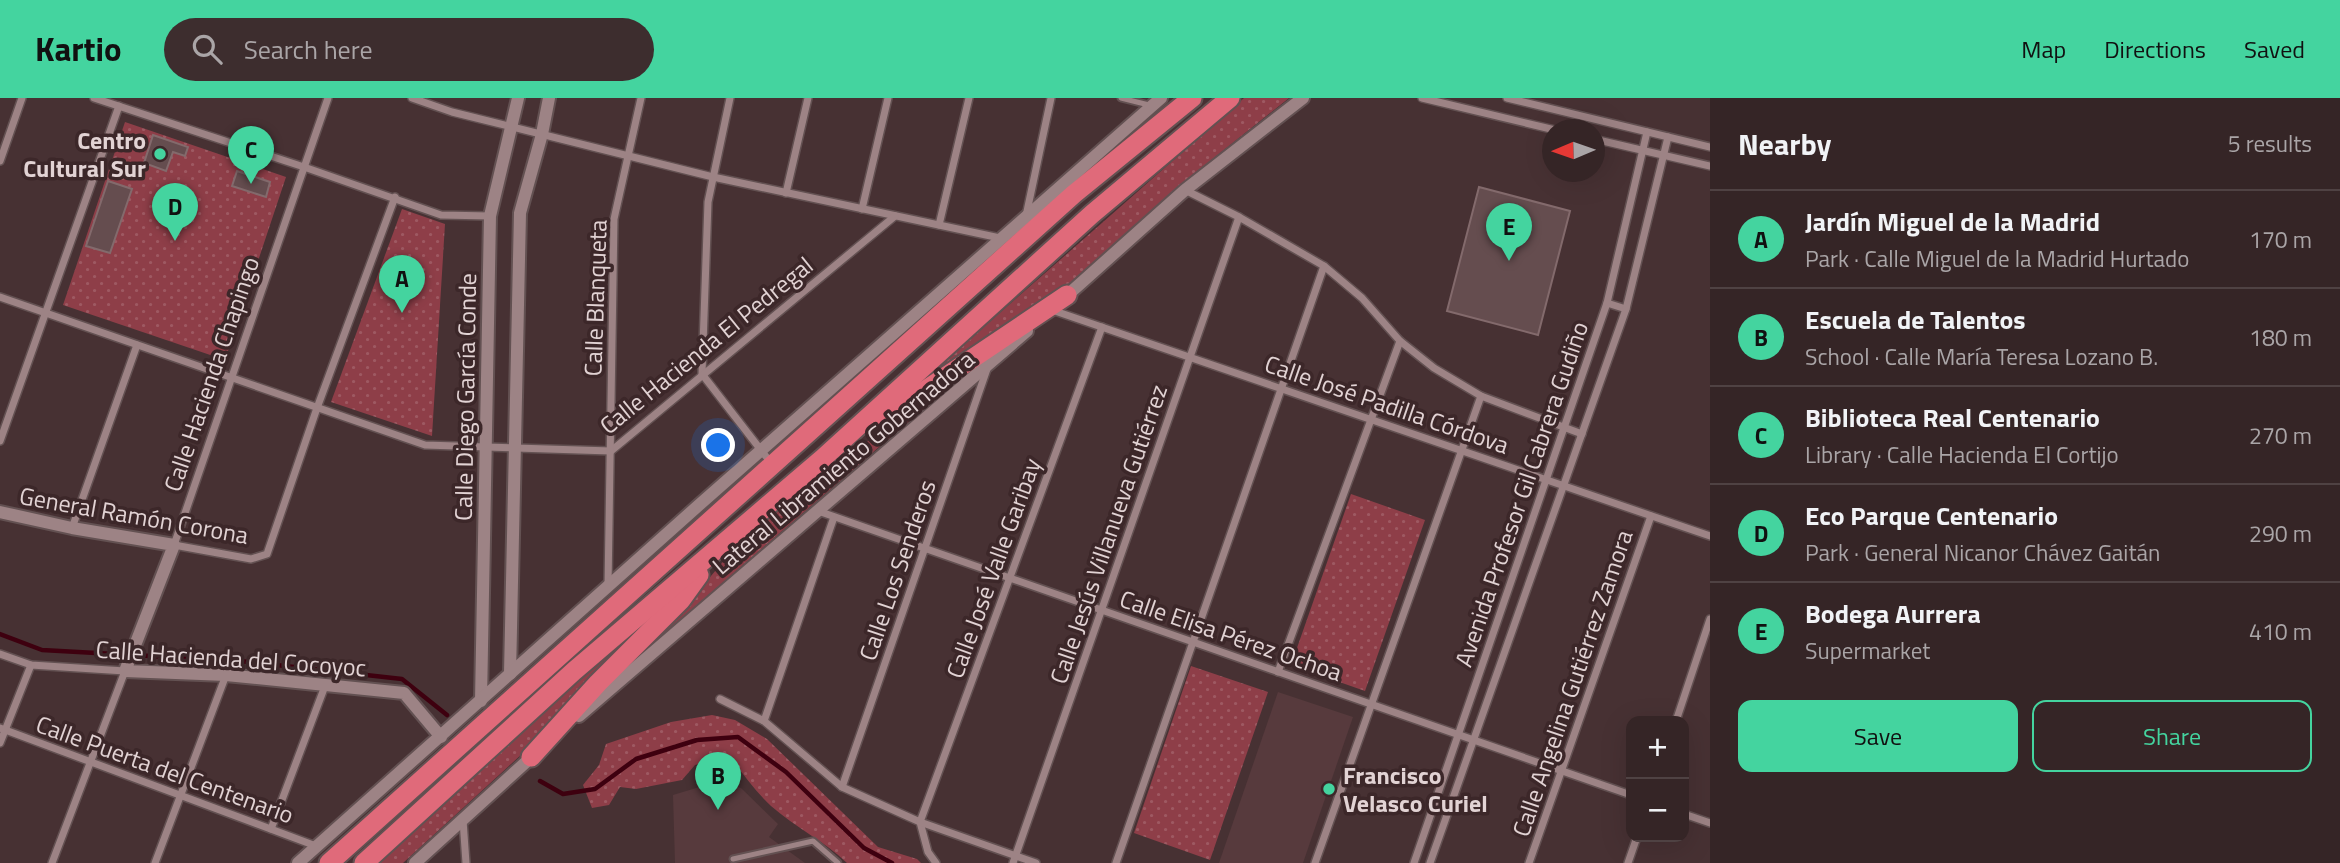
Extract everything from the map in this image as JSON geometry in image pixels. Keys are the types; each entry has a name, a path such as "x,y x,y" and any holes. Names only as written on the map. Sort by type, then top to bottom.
{"highway":[{"path":"329,863 766,457 1074,194 1192,98"},
{"path":"363,863 574,671 822,460 1092,214 1230,98"},
{"path":"822,460 1067,295"},
{"path":"531,757 598,683 681,600 726,541"}],"street":[{"path":"0,160 22,98"},
{"path":"94,98 395,197 441,215 490,216"},
{"name":"Calle Hacienda Chapingo","path":"127,666 174,545 328,98"},
{"path":"412,98 452,112 713,177 1003,239"},
{"name":"Calle Diego García Conde","path":"481,701 490,216 518,98"},
{"name":"Calle Diego García Conde","path":"510,674 520,213 549,98"},
{"name":"Calle Blanqueta","path":"608,586 614,219 641,98"},
{"path":"730,98 708,202 702,374 766,457"},
{"path":"786,192 808,98"},
{"path":"862,209 888,98"},
{"path":"939,225 970,98"},
{"path":"1025,220 1051,98"},
{"name":"Lateral Libramiento Gobernadora","path":"415,863 531,757 989,365 1185,190 1303,98"},
{"path":"1422,98 1542,127"},
{"path":"1507,98 1710,147"},
{"path":"298,863 608,586 766,457 1157,102"},
{"path":"0,441 119,106"},
{"name":"Avenida Profesor Gil Cabrera Gudiño","path":"1414,863 1607,303 1647,132"},
{"name":"Avenida Profesor Gil Cabrera Gudiño","path":"1430,863 1626,309 1668,137"},
{"path":"1605,141 1710,166"},
{"path":"1185,190 1239,217 1324,266 1362,298 1400,341 1434,368 1481,396 1582,434"},
{"path":"317,408 395,197"},
{"name":"Calle Hacienda El Pedregal","path":"0,297 425,445 611,451 895,216"},
{"name":"Calle Jesús Villanueva Gutiérrez","path":"1014,859 1239,217"},
{"path":"1116,863 1324,266"},
{"path":"1607,303 1626,309"},
{"name":"Calle José Padilla Córdova","path":"1051,310 1710,536"},
{"name":"Calle José Valle Garibay","path":"920,822 1102,327"},
{"path":"1278,672 1400,341"},
{"path":"72,528 137,345"},
{"name":"Calle Los Senderos","path":"842,787 989,365"},
{"path":"1315,863 1481,396"},
{"name":"General Ramón Corona","path":"0,512 72,528 251,559 261,557 267,554 317,408"},
{"name":"Calle Elisa Pérez Ochoa","path":"818,511 1626,794"},
{"name":"Calle Angelina Gutiérrez Zamora","path":"1529,863 1651,516"},
{"path":"764,721 834,517"},
{"path":"1678,716 1710,619"},
{"name":"Calle Hacienda del Cocoyoc","path":"0,654 31,665 127,666 404,693 441,737"},
{"path":"0,743 3,729 31,665"},
{"path":"52,863 127,666"},
{"path":"155,863 226,674"},
{"path":"271,829 324,686"},
{"path":"720,699 764,721 842,787 920,822 1014,859 1036,863"},
{"name":"Calle Puerta del Centenario","path":"3,729 317,846"},
{"path":"1689,816 1710,823"},
{"path":"463,820 466,863"},
{"path":"920,822 928,852 936,863"},
{"path":"1628,863 1635,842"}],"lane":[{"path":"1121,98 1157,102"},
{"path":"733,859 813,841 838,863"}],"shaded area":[{"path":"1244,98 1289,98 1180,185 1060,292 928,381 928,376"},
{"path":"125,122 286,177 225,360 63,305"},
{"path":"402,209 445,224 432,436 331,402"},
{"path":"934,389 939,390 939,395 645,650 641,650 695,595 753,526 816,475 877,435"},
{"path":"1351,494 1425,520 1365,691 1291,665"},
{"path":"627,638 633,638 534,743 403,863 377,863"},
{"path":"1191,666 1268,692 1210,860 1134,833"},
{"path":"1278,692 1353,717 1303,863 1219,863"},
{"path":"712,715 735,720 767,739 878,847 917,859 921,863 847,863 771,806 729,755 695,765 682,780 636,789 620,787 609,805 592,808 583,785 599,765 606,744 671,722"},
{"path":"716,782 741,788 778,824 769,837 805,863 675,863 673,795"}],"building":[{"name":"Centro Cultural Sur","path":"153,135 188,147 185,156 173,152 166,171 144,163"},
{"path":"237,171 270,182 266,197 232,186"},
{"path":"108,181 132,189 110,253 86,246"},
{"path":"1479,187 1570,211 1538,335 1447,311"}],"waterway":[{"path":"0,634 42,650 240,661 402,679 447,715"},
{"path":"540,781 563,794 595,789 636,759 697,740 738,737 786,772 864,848 892,863"}],"place":[{"name":"Centro Cultural Sur","path":"160,154"},
{"name":"Biblioteca Real Centenario","path":"251,184"},
{"name":"Eco Parque Centenario","path":"175,241"},
{"name":"Bodega Aurrera","path":"1509,261"},
{"name":"Jardín Miguel de la Madrid","path":"402,313"},
{"name":"Francisco Velasco Curiel","path":"1329,789"},
{"name":"Escuela de Talentos","path":"718,810"}]}
